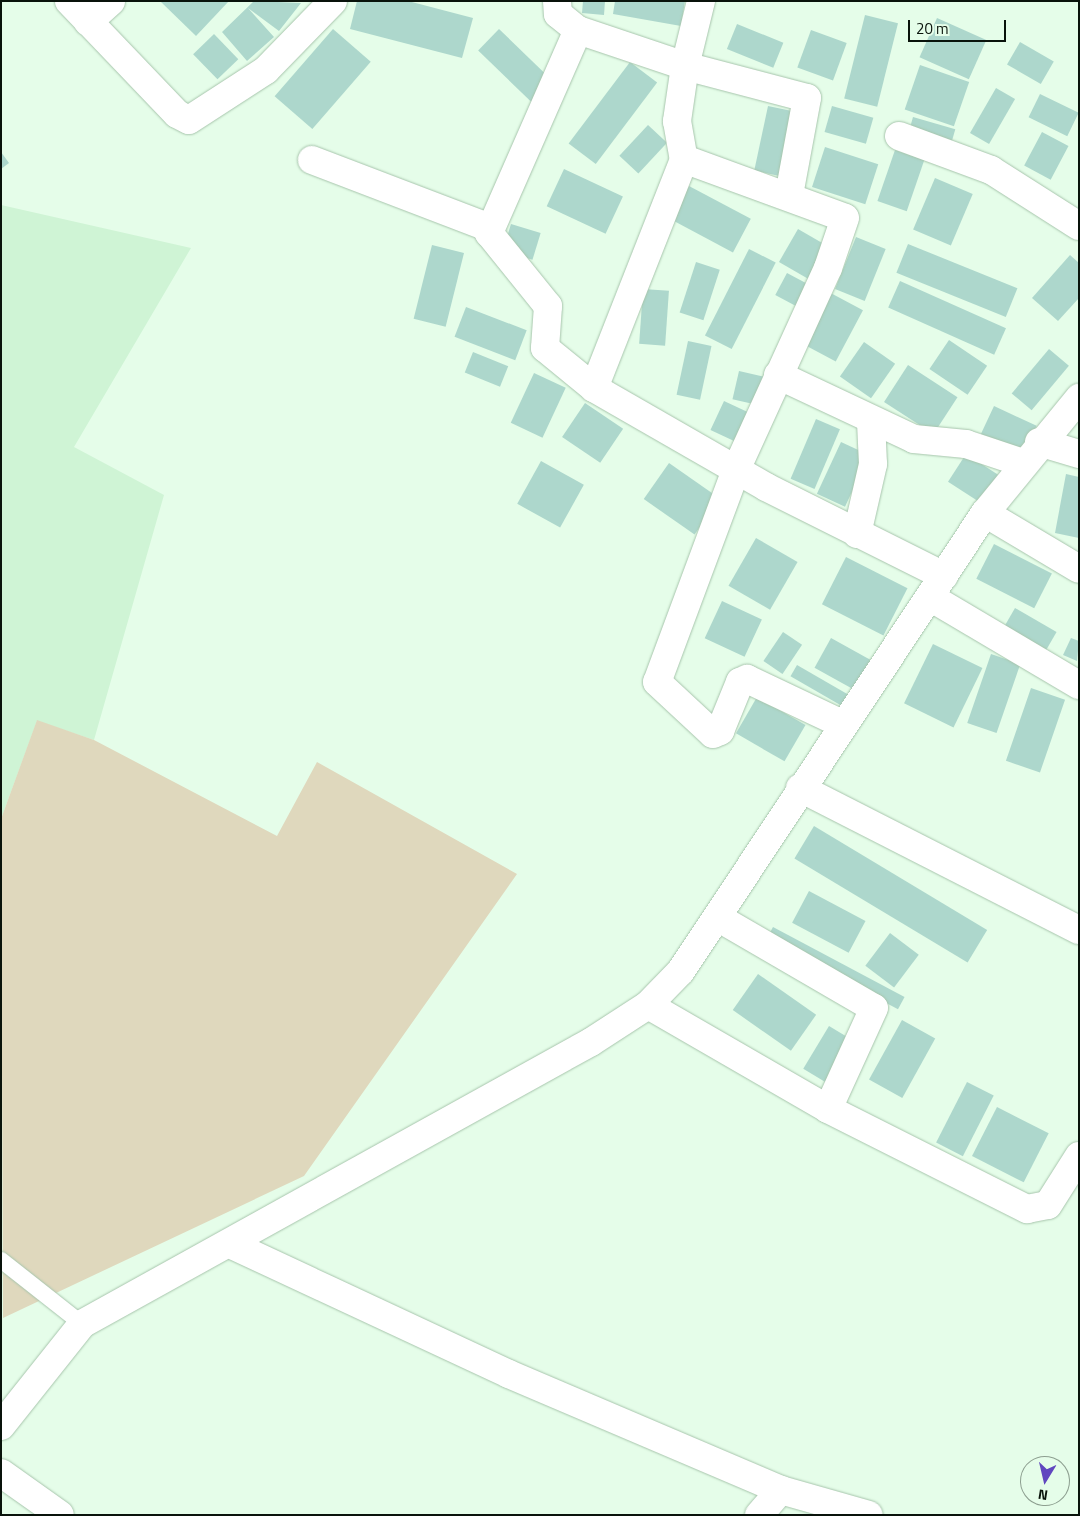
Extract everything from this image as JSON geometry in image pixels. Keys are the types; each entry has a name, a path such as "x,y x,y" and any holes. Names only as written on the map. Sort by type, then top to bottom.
{"street":[{"path":"69,1 177,114 189,120 266,70 333,1"},
{"path":"88,22 111,1"},
{"path":"594,388 684,159 677,121 685,66 701,1"},
{"path":"553,2 558,14 578,30 685,66 807,98 788,195"},
{"path":"578,30 490,228 490,238 550,311 545,348 594,388 736,470 857,534 1077,680"},
{"path":"899,136 991,170 1079,226"},
{"path":"684,159 788,195 845,218 828,268 736,470 657,682 713,734 720,731 740,682 748,679 842,724"},
{"path":"312,160 490,228"},
{"path":"778,375 871,421 921,441 966,444 1023,463"},
{"path":"1,1426 82,1324 230,1244 591,1042 648,1005 681,971 842,724 937,586 985,512 1039,442 1079,398"},
{"path":"857,534 873,464 871,421"},
{"path":"1039,442 1079,454"},
{"path":"985,512 1079,569"},
{"path":"800,788 1079,930"},
{"path":"717,917 874,1008 828,1109"},
{"path":"648,1005 828,1109 1027,1209 1048,1205 1078,1159"},
{"path":"230,1244 509,1374 781,1490 869,1515"},
{"path":"1,1473 60,1515"},
{"path":"759,1515 781,1490"}],"lane":[{"path":"1,1260 82,1324"}],"shaded area":[{"path":"1,205 191,248 74,447 164,495 94,740 37,721 1,819"},
{"path":"37,720 94,740 277,836 317,762 517,874 304,1176 3,1318 1,819"}],"building":[{"path":"160,1 229,1 196,36"},
{"path":"254,1 301,3 279,31 248,8 274,37 247,61 222,32"},
{"path":"357,1 408,1 473,18 462,58 350,29"},
{"path":"583,1 605,1 604,15 582,13"},
{"path":"615,1 685,1 681,26 613,14"},
{"path":"865,15 898,23 877,107 844,98"},
{"path":"937,18 986,40 969,79 920,57"},
{"path":"737,24 783,43 773,68 727,49"},
{"path":"333,29 371,62 312,129 275,96"},
{"path":"499,29 552,80 531,102 478,51"},
{"path":"811,30 847,43 833,81 797,68"},
{"path":"214,34 238,59 217,79 193,54"},
{"path":"1020,42 1054,61 1041,84 1007,65"},
{"path":"630,62 657,82 596,164 569,143"},
{"path":"920,65 969,82 954,126 905,109"},
{"path":"996,88 1015,99 989,144 970,133"},
{"path":"1040,94 1079,113 1067,136 1029,117"},
{"path":"768,106 800,113 787,177 754,171"},
{"path":"832,106 873,118 866,144 825,132"},
{"path":"913,117 955,129 949,150 907,138"},
{"path":"648,125 667,143 638,173 619,156"},
{"path":"1042,132 1068,146 1051,180 1024,166"},
{"path":"825,147 878,164 865,204 812,187"},
{"path":"895,150 924,160 907,211 877,201"},
{"path":"1,152 9,163 1,169"},
{"path":"564,169 623,196 606,234 547,206"},
{"path":"935,178 973,194 951,246 913,230"},
{"path":"689,186 751,219 733,252 671,220"},
{"path":"511,224 541,233 532,260 503,251"},
{"path":"798,229 827,246 808,279 779,262"},
{"path":"856,237 886,249 865,301 835,289"},
{"path":"908,244 1017,288 1006,317 896,273"},
{"path":"432,245 464,253 446,327 414,319"},
{"path":"749,249 776,263 732,349 705,335"},
{"path":"1070,255 1079,263 1079,298 1058,321 1032,298"},
{"path":"696,262 720,270 703,320 680,312"},
{"path":"787,273 810,285 798,307 775,295"},
{"path":"900,281 1006,328 994,355 888,307"},
{"path":"643,289 669,291 665,346 639,344"},
{"path":"825,290 863,310 836,361 798,341"},
{"path":"466,307 527,330 515,360 455,337"},
{"path":"949,340 987,366 968,395 929,369"},
{"path":"688,341 711,346 700,400 677,395"},
{"path":"864,342 895,364 871,398 840,376"},
{"path":"1049,349 1069,366 1032,410 1012,393"},
{"path":"473,352 508,366 500,387 465,372"},
{"path":"908,365 957,397 934,434 884,402"},
{"path":"739,371 764,377 758,405 732,399"},
{"path":"534,373 566,388 542,438 511,423"},
{"path":"724,401 750,413 737,442 710,430"},
{"path":"585,403 623,429 600,463 562,437"},
{"path":"994,406 1037,426 1022,457 980,437"},
{"path":"816,419 840,429 815,489 791,479"},
{"path":"841,442 869,455 845,507 817,494"},
{"path":"966,454 1001,477 983,505 948,482"},
{"path":"541,461 584,485 560,528 517,504"},
{"path":"669,463 720,499 695,535 644,499"},
{"path":"1066,474 1079,477 1079,538 1055,533"},
{"path":"756,538 798,562 770,610 728,586"},
{"path":"994,544 1052,574 1034,608 976,579"},
{"path":"846,557 907,588 883,636 822,604"},
{"path":"722,601 762,620 745,657 705,638"},
{"path":"1015,608 1057,632 1043,656 1001,632"},
{"path":"783,632 802,645 782,674 763,661"},
{"path":"831,638 875,662 858,692 815,668"},
{"path":"1071,638 1079,641 1077,661 1063,655"},
{"path":"933,644 982,668 954,727 904,703"},
{"path":"991,654 1020,664 997,733 967,723"},
{"path":"797,665 850,696 843,707 790,676"},
{"path":"1031,688 1065,700 1040,773 1006,761"},
{"path":"757,697 805,725 784,761 736,733"},
{"path":"814,826 987,930 968,963 794,859"},
{"path":"809,891 866,921 849,953 792,923"},
{"path":"773,927 905,997 898,1009 766,939"},
{"path":"890,933 919,955 894,987 865,966"},
{"path":"758,974 816,1015 791,1051 733,1010"},
{"path":"902,1020 935,1038 902,1098 869,1079"},
{"path":"829,1026 856,1042 830,1085 803,1069"},
{"path":"967,1082 994,1096 963,1156 936,1143"},
{"path":"997,1107 1049,1133 1024,1182 972,1156"}]}
